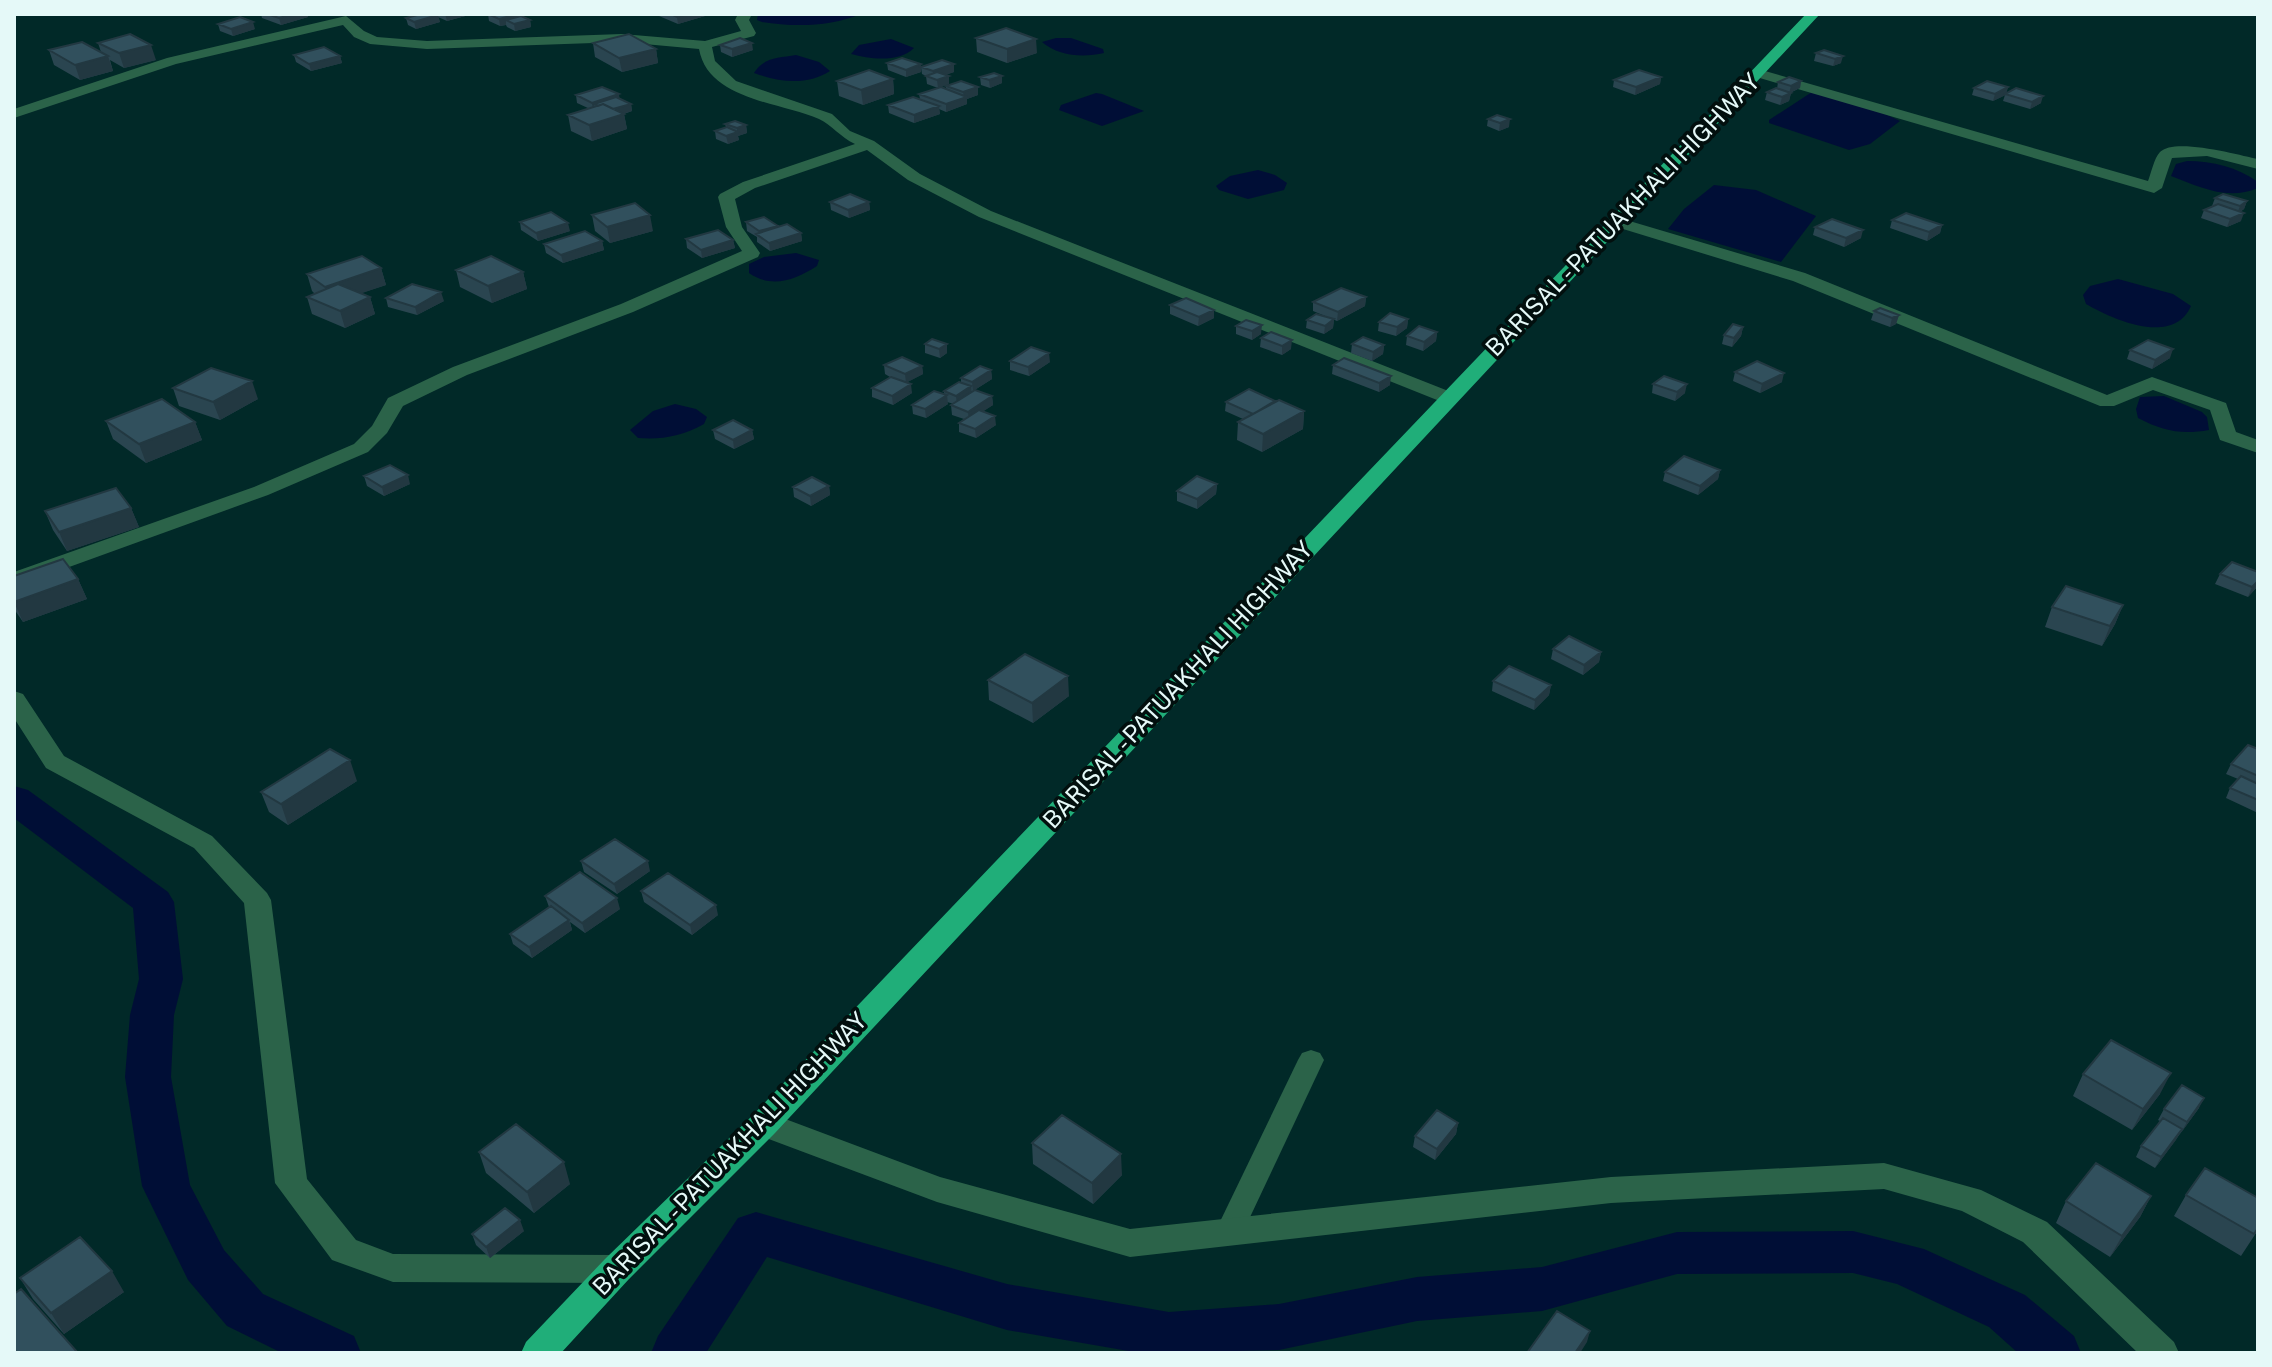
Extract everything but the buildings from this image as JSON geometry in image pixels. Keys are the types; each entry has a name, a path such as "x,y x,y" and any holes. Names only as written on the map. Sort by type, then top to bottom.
{"highway":[{"name":"BARISAL - PATUAKHALI HIGHWAY","path":"538,1353 617,1269 764,1124 1813,14"}],"street":[{"path":"14,114 172,61 346,20 359,34 375,41 427,45 622,38 705,45 749,33 742,20 745,14"},
{"path":"705,45 708,62 731,84 827,117 845,134 869,144 914,177 985,214 1449,398"},
{"path":"1758,73 2154,188 2166,154 2207,151 2258,164"},
{"path":"14,580 261,491 361,448 380,429 395,402 460,371 627,308 752,253 734,227 726,197 749,185 869,144"},
{"path":"1616,222 1799,277 2107,402 2152,383 2219,407 2227,436 2258,447"},
{"path":"14,699 55,762 203,842 257,900 291,1183 344,1250 393,1268 617,1269"},
{"path":"764,1124 937,1189 1130,1243 1611,1190 1884,1176 1970,1200 2035,1232 2162,1353"}],"lane":[{"path":"1229,1232 1311,1060"}],"water":[{"path":"758,14 861,14 824,24 787,25 762,22 757,20"},
{"path":"1071,38 1103,49 1104,53 1071,55 1042,42"},
{"path":"891,39 914,48 892,58 851,54 859,45"},
{"path":"796,55 819,62 830,71 802,81 773,79 754,73 767,61"},
{"path":"1812,92 1870,107 1900,121 1870,144 1849,150 1769,123 1769,120"},
{"path":"1096,93 1144,111 1102,126 1059,110 1061,105"},
{"path":"2187,161 2233,169 2258,182 2258,188 2224,193 2171,176 2176,164"},
{"path":"1258,170 1287,183 1284,190 1248,199 1219,190 1216,186 1230,176"},
{"path":"1714,185 1756,190 1816,216 1781,262 1668,229 1684,209"},
{"path":"796,253 819,260 817,266 775,282 749,273 749,264 764,257"},
{"path":"2118,279 2173,294 2191,306 2182,318 2171,325 2157,327 2126,322 2086,304 2083,295 2090,286"},
{"path":"2164,396 2202,412 2207,417 2209,430 2172,431 2138,418 2136,409 2140,397"},
{"path":"675,404 696,409 707,417 704,424 680,434 655,438 638,438 630,430 653,411"}],"waterway":[{"path":"14,799 153,902 161,979 152,1015 148,1077 166,1186 206,1265 245,1310 335,1353"},
{"path":"677,1353 756,1233 1007,1307 1169,1335 1279,1327 1417,1299 1542,1289 1677,1253 1853,1252 1906,1264 2007,1311 2055,1353"}]}
